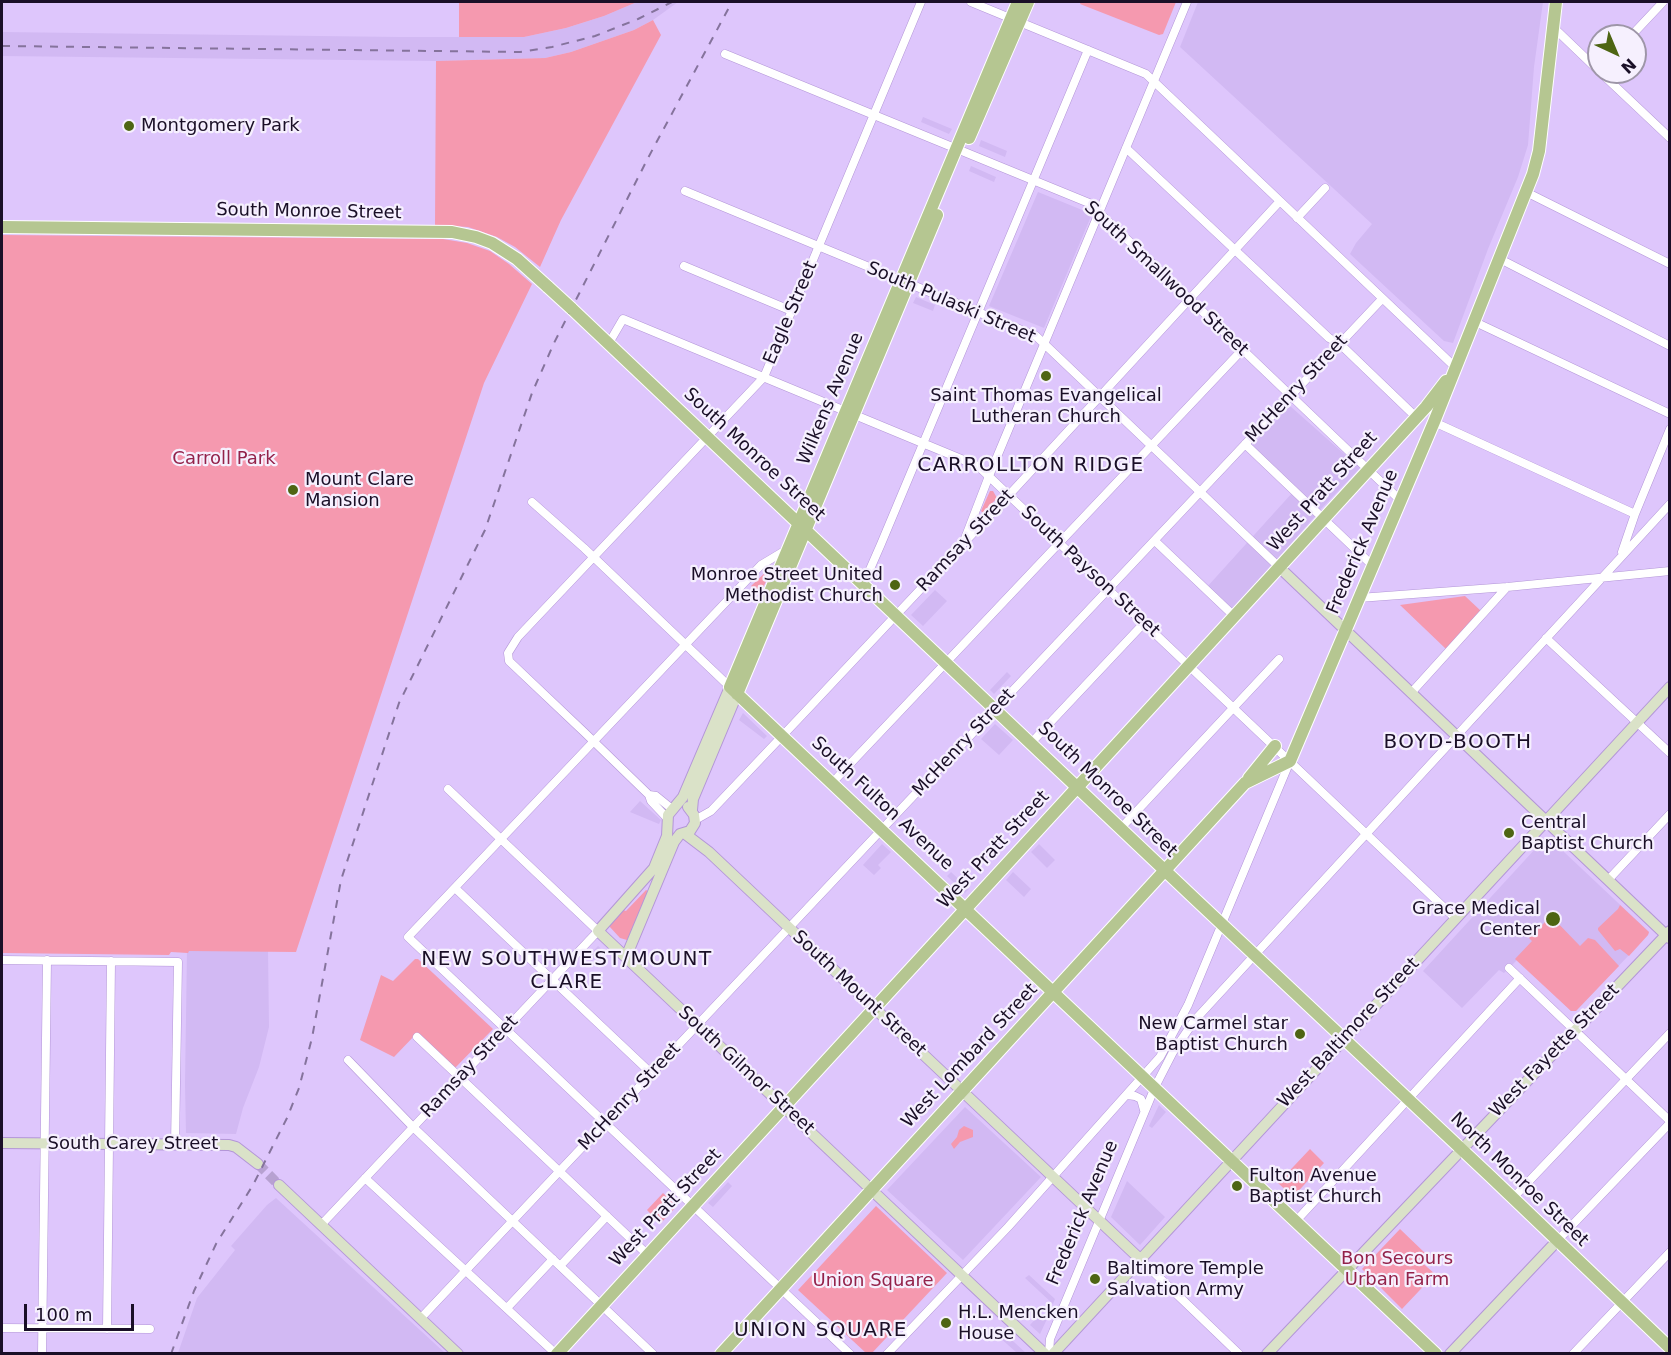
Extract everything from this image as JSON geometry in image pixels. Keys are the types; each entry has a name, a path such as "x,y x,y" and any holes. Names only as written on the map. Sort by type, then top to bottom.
{"main road":[{"name":"Wilkens Avenue","path":"1015,20 1018,2"},
{"name":"Wilkens Avenue","path":"734,690 1015,20 1028,2"},
{"name":"Frederick Avenue","path":"1290,762 1434,422 1526,192 1539,151 1556,2"},
{"name":"South Monroe Street","path":"2,227 452,232 492,243 534,273 1344,1039"},
{"name":"West Pratt Street","path":"556,1353 1324,519 1434,397 1455,367"},
{"name":"Wilkens Avenue","path":"734,690 787,549 802,525"},
{"name":"South Fulton Avenue","path":"734,690 1436,1353"},
{"name":"West Lombard Street","path":"721,1353 1165,871 1275,747"},
{"name":"West Lombard Street","path":"1245,783 1290,762"},
{"name":"North Monroe Street","path":"1344,1039 1670,1348"}],"street":[{"name":"Eagle Street","path":"594,742 510,661 508,653 518,637 764,377 921,2"},
{"path":"971,2 1146,74 1455,367"},
{"path":"963,545 989,476 1187,2"},
{"path":"1642,24 1663,2"},
{"path":"1553,27 1587,60"},
{"path":"861,581 867,576 1088,50"},
{"name":"South Smallwood Street","path":"725,54 1089,203 1400,500"},
{"path":"1613,84 1670,138"},
{"path":"1126,148 1329,338 1340,344 1416,417"},
{"path":"1297,218 1325,188"},
{"name":"South Pulaski Street","path":"685,190 1036,336 1668,934"},
{"path":"1526,192 1670,264"},
{"name":"Ramsay Street","path":"694,819 710,812 963,545 1280,201"},
{"path":"1498,258 1670,346"},
{"path":"684,266 792,311"},
{"name":"McHenry Street","path":"421,1318 1382,299"},
{"name":"South Payson Street","path":"606,341 623,319 978,466 1455,918"},
{"path":"1473,321 1670,414"},
{"path":"832,783 1242,350"},
{"path":"1434,422 1635,514"},
{"path":"1620,557 1670,429"},
{"path":"1245,444 1372,565"},
{"name":"South Fulton Avenue","path":"532,502 734,690"},
{"name":"Frederick Avenue","path":"1049,1353 1050,1339 1144,1112 1173,1052 1194,1021 1670,504"},
{"path":"1155,541 1234,616"},
{"path":"787,549 760,565 408,938 850,1353"},
{"path":"1359,598 1507,587 1670,571"},
{"path":"1412,693 1507,587"},
{"path":"1031,742 1144,623"},
{"path":"1546,638 1670,753"},
{"path":"1121,828 1279,659"},
{"name":"West Baltimore Street","path":"1049,1353 1141,1260 1670,687"},
{"name":"Wilkens Avenue","path":"643,881 654,868 667,836 670,815 683,797 734,690"},
{"name":"Wilkens Avenue","path":"694,819 693,799 734,690"},
{"path":"594,742 649,795 656,796 670,815 685,806 694,819 674,842 626,957"},
{"name":"Frederick Avenue","path":"887,1353 1054,1177 1160,1058 1175,1032 1222,925 1290,762"},
{"name":"South Gilmor Street","path":"448,789 962,1275 1049,1353"},
{"path":"1609,879 1670,814"},
{"name":"South Mount Street","path":"670,815 673,831 682,833 709,852 1141,1260"},
{"name":"South Mount Street","path":"694,819 709,852"},
{"name":"Ramsay Street","path":"321,1225 643,881"},
{"path":"455,888 652,1074"},
{"name":"West Fayette Street","path":"1267,1353 1668,934"},
{"path":"2,960 178,962 176,1145"},
{"path":"42,1353 47,960"},
{"path":"107,1329 111,961"},
{"path":"1450,1353 1670,1122 1509,968"},
{"path":"1296,1221 1520,978"},
{"path":"1513,1198 1670,1033"},
{"path":"417,1037 648,1255"},
{"path":"348,1060 413,1127 653,1353"},
{"path":"1127,1095 1141,1099 1144,1112"},
{"name":"South Carey Street","path":"2,1143 229,1145 236,1147 258,1164"},
{"path":"365,1178 556,1353"},
{"path":"279,1185 458,1353"},
{"path":"560,1266 607,1216"},
{"path":"1573,1353 1670,1252"},
{"path":"507,1308 553,1259"},
{"path":"1141,1260 1239,1353"},
{"path":"2,1328 150,1329"}],"shaded area":[{"path":"637,2 678,2 634,30 571,52 545,58 436,61 2,56 2,32 524,37 566,28"},
{"path":"1198,2 1543,2 1534,67 1528,145 1518,177 1453,343 1444,341 1350,254 1372,224 1180,47"},
{"path":"923,117 952,129 949,134 921,122"},
{"path":"981,140 1007,151 1005,157 979,146"},
{"path":"971,166 996,177 994,182 969,171"},
{"path":"1038,192 1092,214 1044,328 989,306"},
{"path":"916,297 935,305 933,311 913,303"},
{"path":"1290,406 1360,468 1319,511 1251,447"},
{"path":"1293,492 1317,514 1232,610 1207,587"},
{"path":"935,590 947,601 923,626 911,615"},
{"path":"1007,672 1011,676 994,694 990,690"},
{"path":"743,713 767,736 764,739 739,720"},
{"path":"995,724 1013,740 999,755 981,739"},
{"path":"640,801 661,820 659,824 630,812"},
{"name":"Grace Medical Center","path":"1547,836 1649,932 1648,935 1576,1011 1571,1011 1517,960 1504,973 1499,970 1462,1008 1423,971"},
{"path":"882,844 891,852 878,865 881,868 874,875 863,865"},
{"path":"1039,844 1055,860 1047,868 1031,852"},
{"path":"951,872 969,889 965,893 947,876"},
{"path":"1013,872 1031,889 1024,897 1006,880"},
{"path":"598,946 603,950 585,968 581,964"},
{"path":"187,950 268,950 269,1027 259,1067 243,1108 236,1134 186,1133"},
{"path":"1159,1105 1166,1112 1152,1128 1149,1126"},
{"path":"965,1107 1041,1177 963,1260 887,1190"},
{"path":"1127,1181 1165,1217 1140,1245 1111,1217"},
{"path":"728,1182 732,1186 713,1207 708,1203"},
{"path":"276,1198 445,1353 178,1353 197,1298 235,1250 231,1246"},
{"path":"1029,1275 1055,1299 1053,1304 1025,1278"},
{"path":"1040,1314 1047,1319 1040,1334 1030,1325"},
{"path":"1003,1332 1026,1353 1017,1353 998,1336"}],"green space":[{"path":"459,2 637,2 566,28 524,37 459,37"},
{"path":"1081,2 1176,2 1163,34 1159,35 1080,4"},
{"path":"653,20 661,35 561,220 540,267 515,247 497,237 468,227 435,225 436,61 545,58 571,52 634,30"},
{"name":"Carroll Park","path":"2,235 443,239 467,243 490,251 532,284 484,383 296,952 189,951 188,953 171,952 169,955 2,953"},
{"path":"990,491 993,491 997,498 983,513 981,511"},
{"path":"769,569 769,575 759,594 751,586"},
{"path":"1465,596 1481,611 1446,649 1400,605"},
{"path":"646,890 650,892 627,940 620,938 609,926"},
{"path":"1620,905 1649,932 1629,956 1620,949 1615,951 1598,930"},
{"path":"1551,916 1580,946 1588,938 1595,940 1619,966 1576,1011 1571,1011 1515,959 1532,941 1529,938"},
{"path":"415,959 418,959 493,1029 455,1068 417,1033 394,1057 360,1040 381,975 393,981"},
{"path":"964,1126 973,1130 973,1137 960,1142 954,1149 951,1144"},
{"path":"1310,1149 1324,1163 1293,1197 1278,1183"},
{"path":"663,1193 677,1206 660,1224 647,1210"},
{"name":"Union Square","path":"876,1206 947,1273 872,1353 866,1353 798,1290"},
{"name":"Bon Secours Urban Farm","path":"1400,1229 1425,1253 1419,1260 1435,1274 1402,1309 1362,1269"}],"tunnel":[{"path":"258,1164 279,1185"}],"railway":[{"path":"2,46 520,52 595,36 638,19 672,2"},
{"path":"171,1354 194,1291 216,1244 253,1185 287,1118 299,1088 312,1038 341,880 399,703 485,530 532,393 554,343 648,158 732,2"}],"place":[{"name":"Montgomery Park","path":"129,126"},
{"name":"Saint Thomas Evangelical Lutheran Church","path":"1046,376"},
{"name":"Mount Clare Mansion","path":"293,490"},
{"name":"Monroe Street United Methodist Church","path":"895,585"},
{"name":"Central Baptist Church","path":"1509,833"},
{"name":"Grace Medical Center","path":"1553,919"},
{"name":"New Carmel star Baptist Church","path":"1300,1034"},
{"name":"Fulton Avenue Baptist Church","path":"1237,1186"},
{"name":"Baltimore Temple Salvation Army","path":"1095,1279"},
{"name":"H.L. Mencken House","path":"946,1323"}],"district":[{"name":"CARROLLTON RIDGE","path":"1031,466"},
{"name":"BOYD-BOOTH","path":"1458,743"},
{"name":"NEW SOUTHWEST/MOUNT CLARE","path":"567,972"},
{"name":"UNION SQUARE","path":"821,1331"}]}
